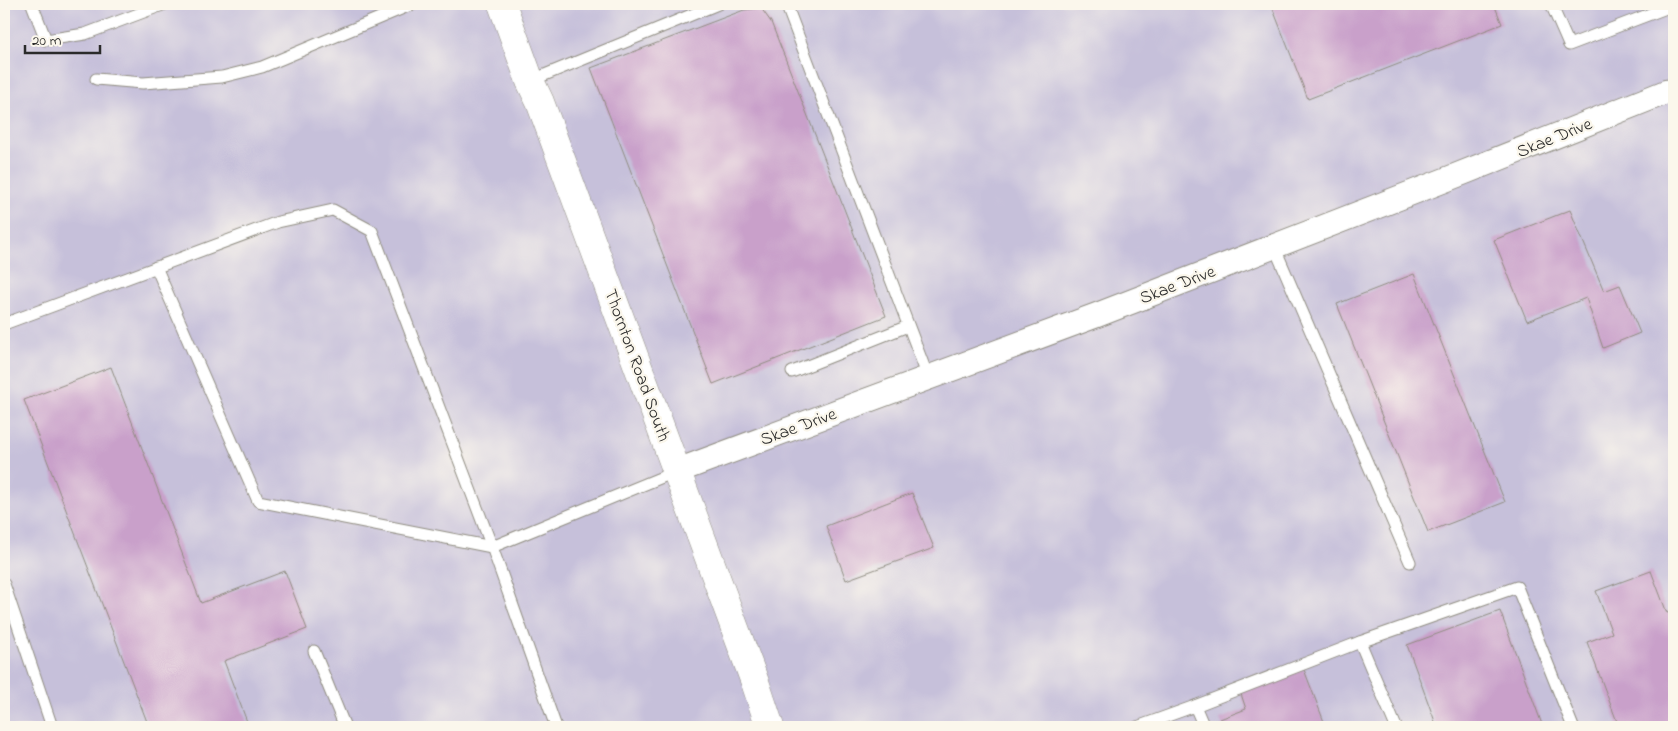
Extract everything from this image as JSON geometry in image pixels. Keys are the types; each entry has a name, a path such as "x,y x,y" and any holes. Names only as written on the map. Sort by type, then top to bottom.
{"street":[{"name":"Thornton Road South","path":"502,4 677,471 770,727"},
{"name":"Skae Drive","path":"677,471 1097,315 1666,92 1674,91"}],"lane":[{"path":"32,4 46,40 86,34 165,4"},
{"path":"96,79 143,83 222,77 262,67 413,4"},
{"path":"530,81 718,4"},
{"path":"786,4 928,377"},
{"path":"1551,4 1569,45 1674,5"},
{"path":"4,324 278,222 333,210 372,231 492,547 556,727"},
{"path":"1274,246 1410,562"},
{"path":"156,267 258,501 492,547 677,471"},
{"path":"792,372 908,326"},
{"path":"4,584 52,727"},
{"path":"1143,726 1360,642 1517,587 1573,727"},
{"path":"1360,642 1396,727"},
{"path":"314,651 345,727"},
{"path":"1194,706 1204,727"}],"shaded area":[{"path":"4,4 1674,4 1674,727 4,727"}],"building":[{"path":"1271,4 1494,4 1502,24 1308,99"},
{"path":"761,8 771,22 886,316 713,384 591,68 744,10"},
{"path":"1570,210 1604,291 1620,285 1640,333 1603,348 1586,298 1527,321 1494,240"},
{"path":"1414,274 1505,502 1428,532 1337,304"},
{"path":"111,367 201,603 285,571 307,629 224,661 249,727 149,727 24,400"},
{"path":"912,493 934,548 846,580 826,526"},
{"path":"1651,571 1667,613 1674,611 1674,727 1619,727 1587,642 1612,633 1596,591"},
{"path":"1500,611 1543,727 1437,727 1407,645"},
{"path":"1303,667 1326,727 1223,727 1220,719 1246,709 1240,691"}]}
